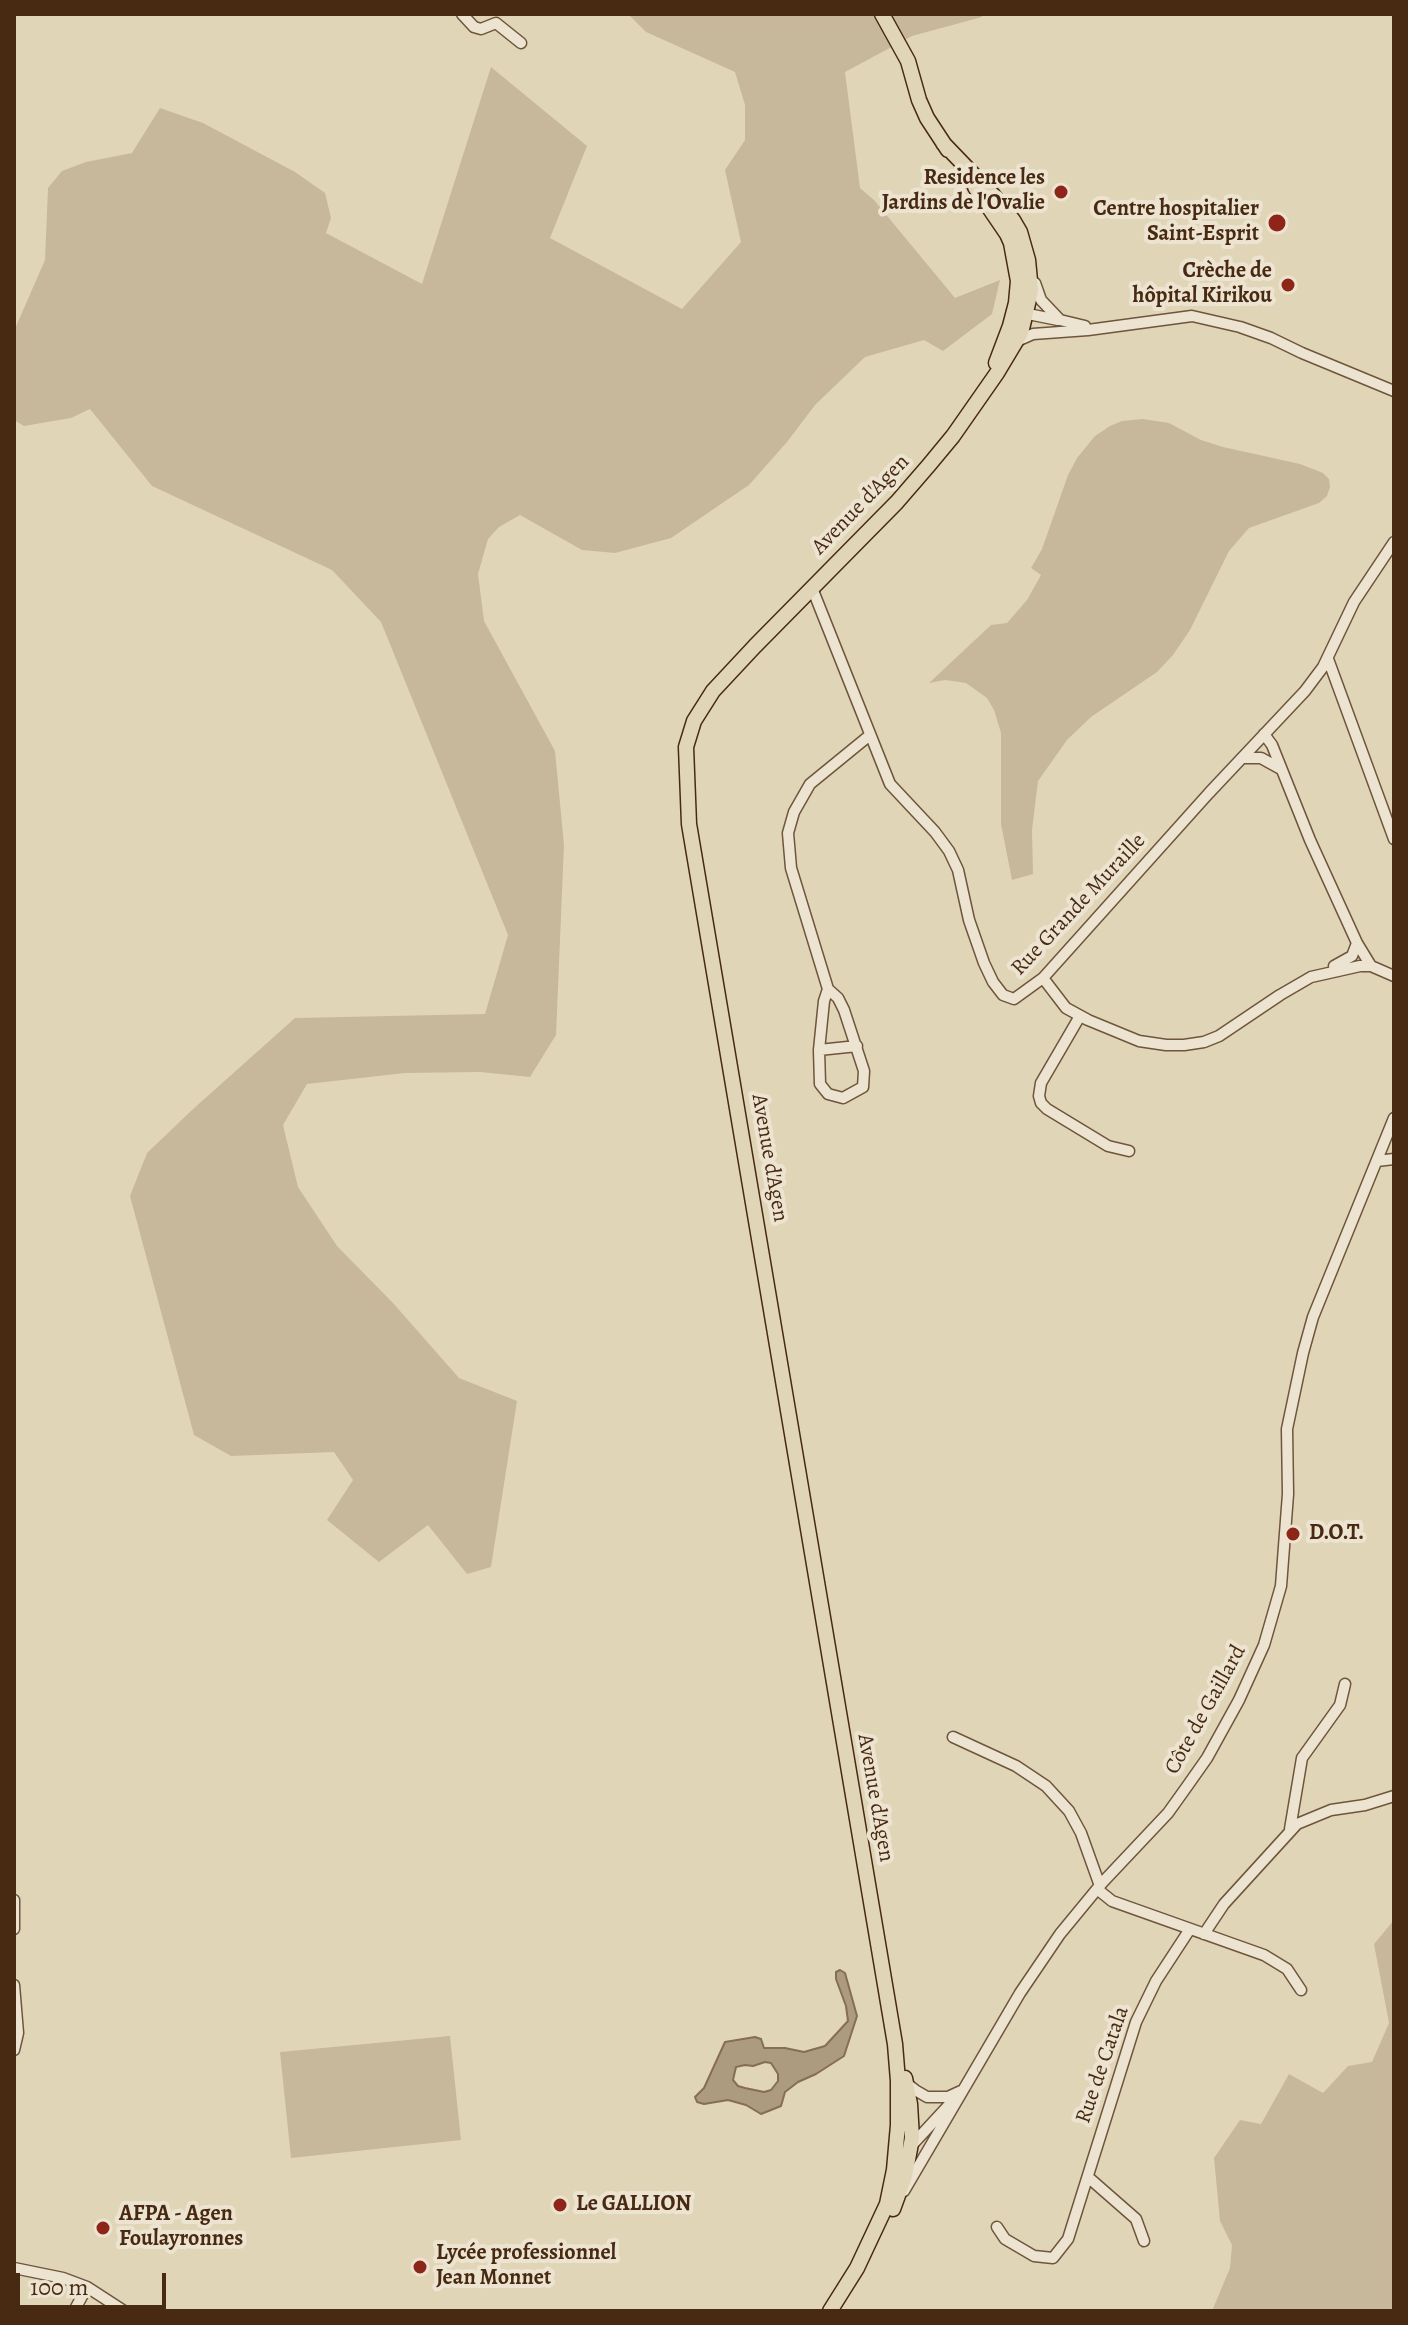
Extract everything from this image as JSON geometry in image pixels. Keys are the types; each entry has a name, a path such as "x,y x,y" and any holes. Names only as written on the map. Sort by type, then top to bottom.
{"main road":[{"path":"882,14 908,61 927,118 998,219 1011,243 1018,281 1016,303 1020,320"},
{"path":"943,143 993,195 1020,232 1028,260 1031,291 1020,320"},
{"name":"Avenue d'Agen","path":"895,2044 689,824 686,747 694,721 728,674 897,502 953,436 1017,341 1020,320"},
{"name":"Avenue d'Agen","path":"988,386 1020,320"},
{"path":"830,2311 897,2203 913,2141 906,2083 895,2044"},
{"path":"857,2268 887,2204 894,2170 898,2125 895,2044"}],"street":[{"path":"462,14 474,27 481,29 496,23 521,43"},
{"path":"1028,260 1041,300 1060,320"},
{"path":"1017,341 1033,334 1088,330 1183,316 1214,320 1271,338 1394,391"},
{"path":"1020,320 1060,320 1093,327 1123,325"},
{"path":"1020,320 1048,332"},
{"name":"Rue Grande Muraille","path":"812,588 890,784 949,851 958,870 978,947 993,982 1003,995 1014,999 1043,978 1305,691 1328,659 1354,602 1394,542"},
{"path":"1328,659 1394,839"},
{"path":"1264,734 1272,745 1310,840 1357,943 1371,966"},
{"path":"828,989 819,1050 820,1084 828,1094 843,1098 863,1087 864,1071 838,998 828,989 791,868 788,833 794,812 810,784 870,735"},
{"path":"1243,758 1261,758 1281,769"},
{"path":"1043,978 1066,1008 1112,1032 1139,1041 1166,1045 1204,1042 1219,1036 1280,995 1352,956 1357,943"},
{"path":"1311,977 1349,967 1371,966 1394,976"},
{"path":"1080,1016 1041,1083 1041,1103 1108,1146 1129,1151"},
{"path":"819,1050 857,1046"},
{"name":"Côte de Gaillard","path":"897,2203 1020,1993 1060,1934 1168,1813 1200,1767 1239,1700 1264,1645 1281,1586 1288,1494 1287,1429 1303,1353 1313,1317 1394,1121"},
{"path":"1377,1161 1394,1159"},
{"path":"1290,1829 1302,1758 1340,1705 1345,1684"},
{"path":"953,1737 1016,1766 1046,1786 1069,1811 1081,1833 1099,1888 1112,1901 1264,1955 1287,1969 1301,1990"},
{"path":"1204,1934 1224,1904 1290,1829 1331,1810 1365,1805 1394,1796"},
{"path":"14,1900 14,1929"},
{"name":"Rue de Catala","path":"997,2227 1005,2239 1052,2263 1068,2239 1136,2022 1156,1981 1190,1929"},
{"path":"14,1985 18,2033 14,2050"},
{"path":"906,2083 927,2097 948,2097 961,2091"},
{"path":"894,2170 913,2141 961,2091"},
{"path":"898,2125 913,2141"},
{"path":"913,2141 935,2139"},
{"path":"1088,2177 1136,2219 1144,2241"},
{"path":"14,2268 63,2278 87,2287 124,2311"},
{"path":"74,2311 87,2287"}],"shaded area":[{"path":"628,14 981,14 982,17 912,36 845,72 860,188 874,200 955,298 1000,280 992,314 943,351 924,340 865,357 815,405 749,485 671,538 615,553 582,550 520,515 499,527 488,539 478,574 484,621 555,751 564,845 556,1035 530,1077 480,1072 405,1073 307,1084 283,1125 298,1187 337,1246 393,1303 459,1378 517,1401 491,1567 467,1574 428,1525 379,1562 327,1520 353,1480 334,1452 231,1456 194,1435 130,1196 147,1153 295,1018 485,1014 508,935 381,622 332,570 152,486 90,409 71,418 24,426 14,420 14,331 45,260 48,188 62,171 86,162 132,153 160,108 203,123 295,172 325,193 331,218 326,233 422,284 491,67 587,146 550,238 682,309 741,242 725,170 745,140 745,105 735,72 646,32"},
{"path":"1143,419 1169,423 1201,440 1223,447 1300,464 1323,473 1329,479 1330,487 1327,496 1319,503 1249,528 1229,551 1190,630 1173,655 1157,672 1091,717 1067,740 1038,781 1032,830 1033,874 1012,880 1001,824 1001,733 994,710 987,698 966,683 945,680 929,683 991,625 1007,623 1027,600 1041,575 1031,568 1042,549 1077,458 1095,436 1110,426 1122,421"},
{"path":"1394,1920 1394,2311 1212,2311 1230,2268 1232,2245 1220,2221 1214,2158 1240,2120 1261,2124 1289,2074 1323,2093 1348,2066 1372,2062 1389,2023 1374,1944"},
{"path":"840,1970 845,1973 857,2016 844,2056 798,2082 785,2092 781,2106 761,2114 746,2105 728,2100 704,2104 697,2102 695,2097 704,2088 725,2042 755,2037 761,2039 764,2048 804,2052 825,2046 848,2021 836,1972","holes":["771,2063 778,2074 778,2081 771,2090 764,2092 745,2088 733,2080 736,2067"]},
{"path":"450,2036 461,2140 291,2158 280,2052"}],"place":[{"name":"Residence les Jardins de l'Ovalie","path":"1061,192"},
{"name":"Centre hospitalier Saint-Esprit","path":"1277,223"},
{"name":"Crèche de hôpital Kirikou","path":"1288,285"},
{"name":"D.O.T.","path":"1293,1534"},
{"name":"Le GALLION","path":"560,2205"},
{"name":"AFPA - Agen Foulayronnes","path":"103,2228"},
{"name":"Lycée professionnel Jean Monnet","path":"420,2267"}]}
